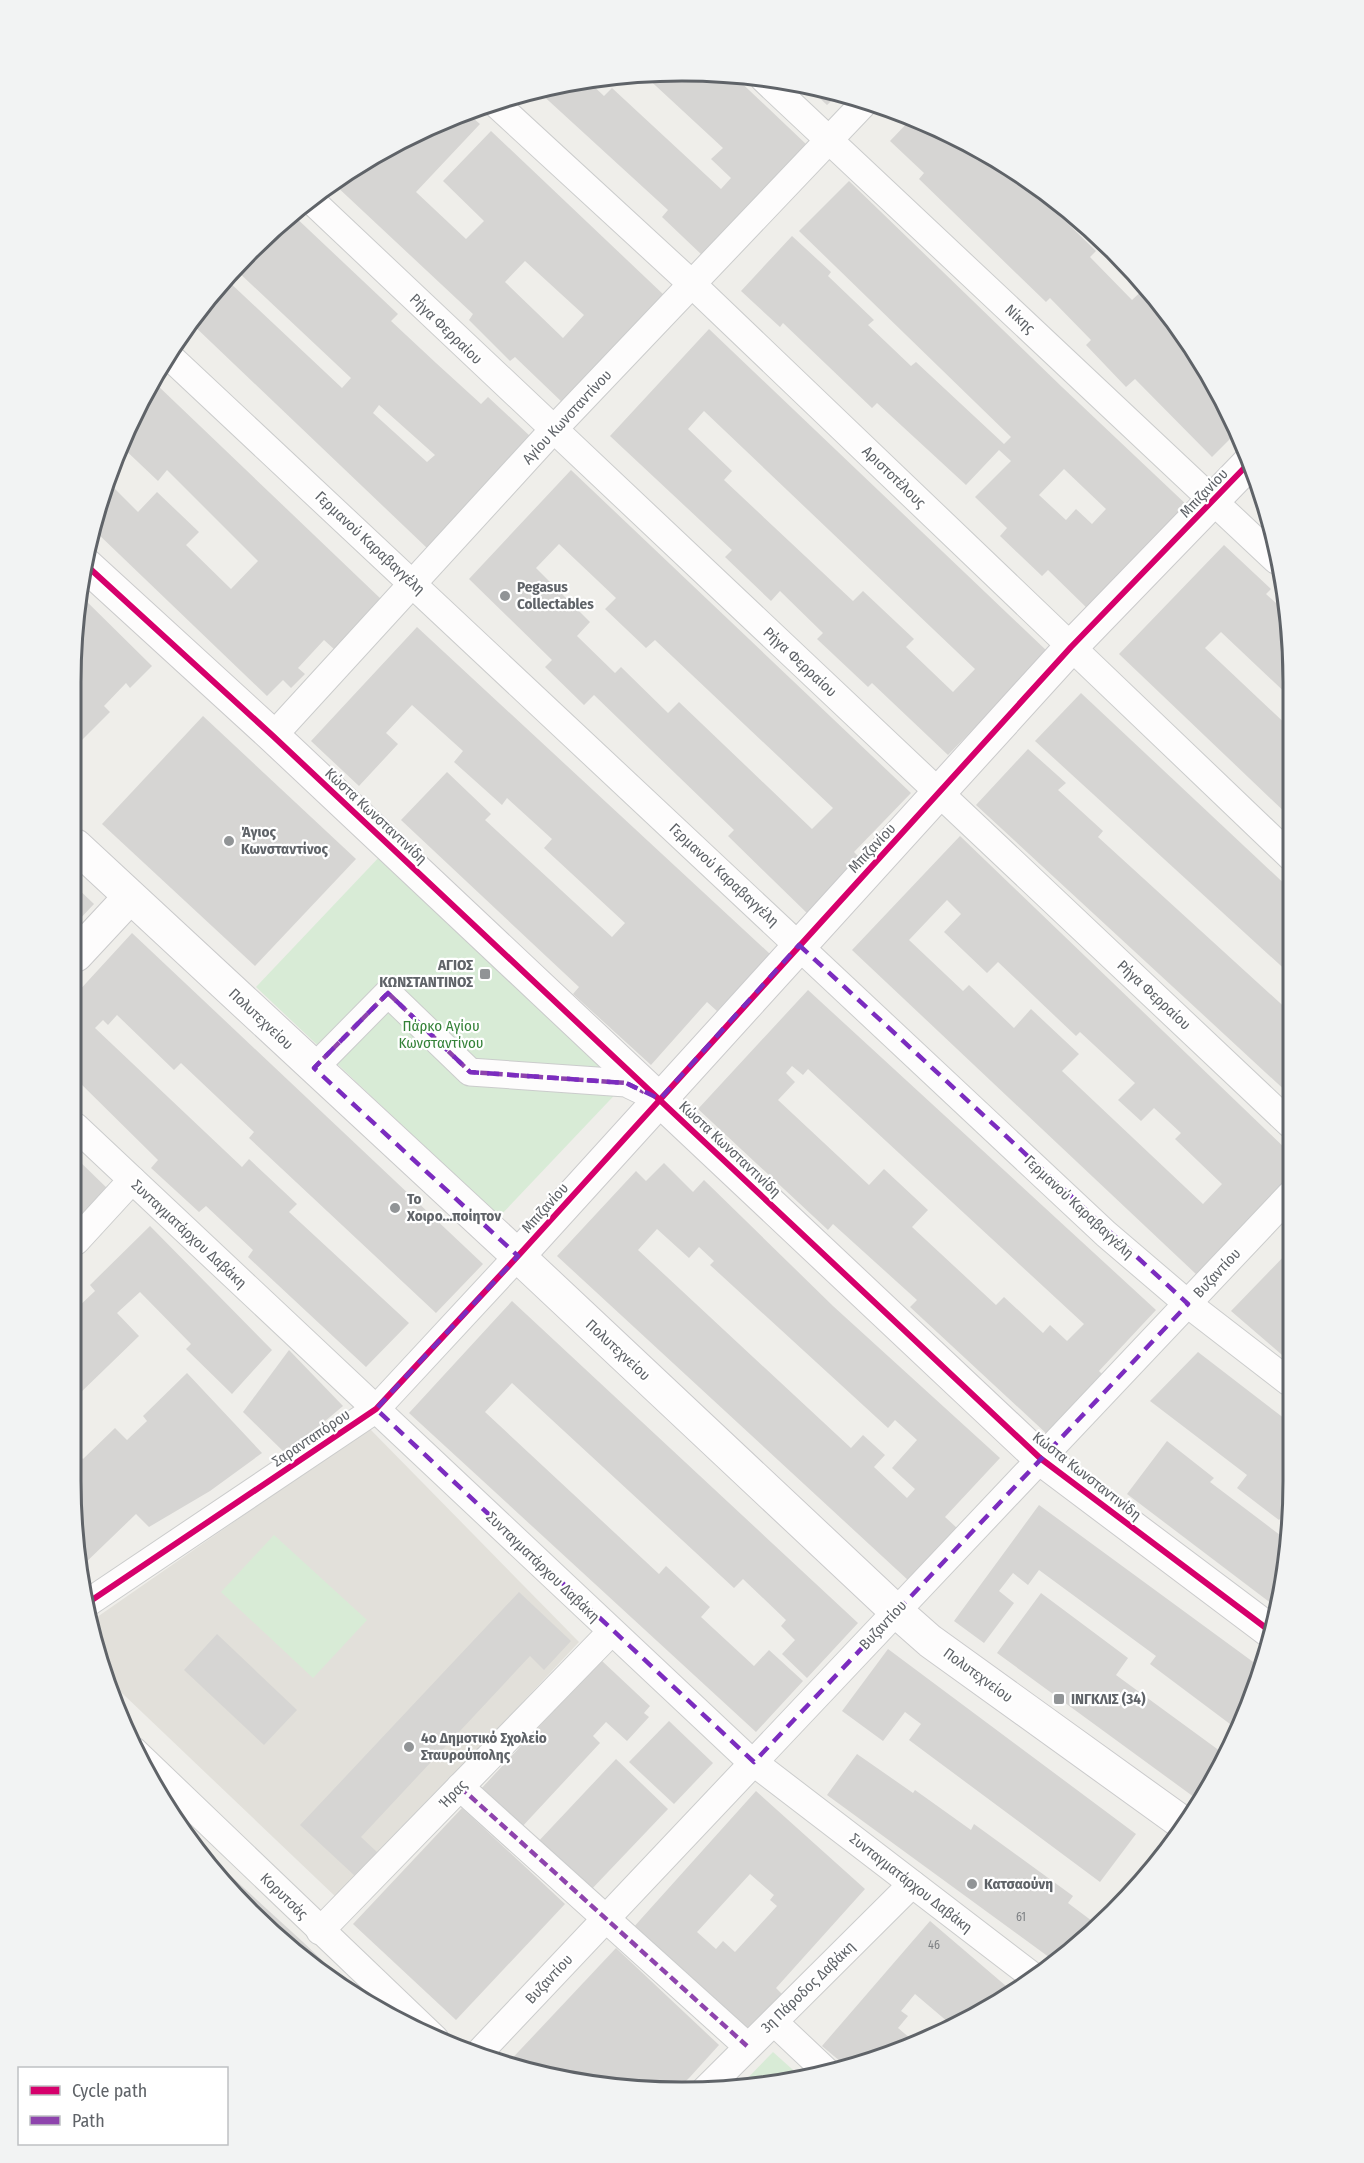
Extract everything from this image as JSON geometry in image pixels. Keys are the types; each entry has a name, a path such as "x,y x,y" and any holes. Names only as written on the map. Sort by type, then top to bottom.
{"street":[{"name":"Νίκης","path":"774,89 1269,553"},
{"name":"Αγίου Κωνσταντίνου","path":"273,736 553,430 860,108"},
{"name":"Αριστοτέλους","path":"502,109 693,285 1283,849"},
{"name":"Ρήγα Φερραίου","path":"316,205 1283,1117"},
{"name":"Γερμανού Καραβαγγέλη","path":"174,361 1107,1234 1188,1304 1283,1377"},
{"name":"Μπιζανίου","path":"518,1256 1071,647 1243,469"},
{"name":"Κώστα Κωνσταντινίδη","path":"92,570 273,736 1040,1458 1265,1627"},
{"name":"Πολυτεχνείου","path":"81,851 896,1611 930,1641 1178,1820"},
{"path":"81,950 130,897"},
{"path":"314,1068 388,993 470,1072 626,1083 660,1099"},
{"name":"Συνταγματάρχου Δαβάκη","path":"81,1132 744,1755 1028,1973"},
{"path":"81,1236 132,1180"},
{"name":"Βυζαντίου","path":"484,2048 1283,1202"},
{"name":"Σαρανταπόρου","path":"93,1599 376,1408 518,1256"},
{"name":"Ήρας","path":"320,1931 611,1632"},
{"name":"Κορυτσάς","path":"158,1775 413,2018"},
{"path":"460,1787 747,2046"},
{"name":"3η Πάροδος Δαβάκη","path":"713,2081 912,1884"},
{"path":"774,2022 820,2066"}],"highlighted area":[{"path":"799,945 1188,1304 754,1762 376,1409 518,1256 314,1068 388,993 470,1072 626,1083 660,1099"}],"shaded area":[{"path":"369,1428 579,1642 338,1899 119,1690 101,1637 97,1617"}],"green space":[{"name":"Πάρκο Αγίου Κωνσταντίνου","path":"383,853 626,1083 499,1217 256,987"},
{"path":"274,1535 367,1620 313,1678 221,1592"},
{"path":"773,2052 794,2071 760,2077 747,2078"}],"building":[{"path":"651,82 743,84 807,145 703,256 662,217 668,210 545,97 595,88 604,96 612,88 721,189 731,178 711,159 723,148"},
{"path":"819,97 833,100 827,105"},
{"path":"474,119 480,124 416,192 466,239 484,221 443,181 491,131 665,296 564,404 515,357 510,361 469,320 473,314 339,189 416,143","holes":["525,261 584,315 563,338 505,282"]},
{"path":"906,125 912,127 983,162 1016,182 1054,210 1096,251 1090,257 1132,300 1140,293 1159,316 1182,348 1202,382 1231,438 1212,457 1135,379 1126,387 1086,345 1091,340 1050,298 1046,302 919,179 924,173 890,141"},
{"path":"849,181 1190,508 1090,611 1048,570 1042,576 1000,536 1007,528 975,497 1011,461 999,450 966,485 877,403 872,408 783,323 780,327 741,291 792,236 831,272 828,276 874,320 868,325 911,366 916,362 1004,444 1011,437 799,231","holes":["1064,469 1106,509 1092,524 1076,509 1066,520 1039,495"]},
{"path":"298,220 398,314 391,321 436,363 481,404 488,397 531,437 427,548 196,328 232,284 342,388 351,378 241,274","holes":["379,405 435,455 427,462 373,413"]},
{"path":"709,329 1048,652 948,755 872,683 868,687 817,639 823,633 780,591 771,601 725,557 732,550 610,436","holes":["704,411 975,669 953,692 906,647 914,639 863,591 853,601 724,480 732,471 688,429"]},
{"path":"159,387 382,600 335,650 324,640 298,668 305,674 291,688 283,680 267,696 99,535 114,488 138,512 157,492 199,532 186,545 231,589 258,561 167,470 158,481 127,452"},
{"path":"571,470 911,793 854,852 864,862 811,917 728,836 734,830 594,695 584,705 545,667 552,660 469,579","holes":["559,544 616,598 605,609 646,648 655,640 833,808 812,829 679,702 668,713 621,667 615,673 577,636 590,622 536,568"]},
{"path":"1224,545 1271,589 1266,594 1278,605 1283,691 1221,632 1205,648 1283,722 1283,810 1119,654"},
{"path":"86,601 152,666 130,688 126,683 104,706 110,712 81,741 82,643"},
{"path":"417,627 770,954 717,1011 707,1002 651,1065 573,994 579,987 401,820 447,772 491,814 485,820 612,937 625,923 544,848 552,839 507,798 502,805 454,762 463,751 412,705 386,733 398,744 359,786 311,741"},
{"path":"1081,693 1283,882 1283,968 1035,741"},
{"name":"Άγιος Κωνσταντίνος","path":"203,716 356,859 255,966 102,824"},
{"path":"1028,749 1066,783 1058,790 1103,831 1098,837 1283,1006 1283,1089 976,805"},
{"path":"960,836 1283,1146 1283,1184 1197,1275 852,950","holes":["947,900 961,914 944,932 987,973 998,962 1076,1036 1080,1032 1135,1083 1118,1100 1141,1121 1154,1108 1181,1133 1175,1139 1222,1184 1203,1204 1062,1071 1079,1054 1031,1009 1014,1028 969,985 963,991 909,940"]},
{"path":"81,892 94,904 81,918"},
{"path":"132,933 483,1264 436,1313 249,1138 254,1132 181,1063 174,1070 117,1015 108,1025 103,1020 95,1028 242,1167 249,1159 297,1204 289,1212 409,1323 366,1367 248,1257 253,1250 206,1206 199,1212 151,1168 158,1160 81,1084 81,989"},
{"path":"808,990 1156,1310 1099,1371 1103,1375 1048,1435 910,1307 917,1300 833,1224 828,1230 698,1109","holes":["792,1066 803,1075 808,1069 1084,1324 1067,1341 1050,1325 1043,1333 1004,1297 996,1305 912,1227 928,1210 884,1169 869,1185 778,1100 795,1082 786,1073"]},
{"path":"81,1163 111,1192 81,1225"},
{"path":"664,1163 693,1192 704,1180 833,1306 1000,1458 945,1517 957,1528 909,1581 557,1256 636,1171 646,1181","holes":["657,1229 689,1258 699,1247 714,1261 710,1265 888,1428 895,1420 917,1440 892,1468 915,1489 907,1498 874,1467 885,1455 863,1435 851,1448 638,1250"]},
{"path":"150,1226 272,1350 232,1394 186,1349 191,1344 140,1292 117,1313 139,1336 81,1392 81,1304 95,1291 90,1285"},
{"path":"1283,1257 1283,1356 1231,1311"},
{"path":"512,1301 858,1623 807,1678 782,1654 795,1640 781,1626 786,1620 743,1579 734,1588 512,1383 485,1412 659,1574 666,1566 710,1607 701,1617 754,1666 769,1650 803,1681 756,1732 409,1413"},
{"path":"289,1350 343,1406 286,1454 243,1412"},
{"path":"1198,1352 1283,1417 1282,1516 1279,1520 1237,1488 1247,1475 1150,1401"},
{"path":"187,1373 262,1453 210,1491 149,1527 136,1514 86,1562 82,1520 81,1457 83,1459 115,1428 127,1440 147,1421 143,1416"},
{"path":"1167,1441 1214,1478 1210,1482 1280,1535 1270,1603 1127,1494"},
{"path":"1039,1505 1255,1663 1231,1725 1150,1664 1156,1656 1039,1570 1028,1585 1013,1573 999,1591 1014,1603 984,1643 954,1621"},
{"name":"4ο Δημοτικό Σχολείο Σταυρούπολης","path":"519,1592 571,1641 544,1670 530,1656 361,1837 378,1853 355,1876 300,1825"},
{"path":"1041,1593 1128,1658 1116,1675 1219,1750 1193,1796 997,1653"},
{"path":"217,1634 297,1710 264,1745 184,1670"},
{"path":"888,1649 1136,1834 1100,1882 909,1740 921,1724 905,1712 883,1741 842,1711"},
{"path":"601,1660 650,1706 644,1713 649,1717 627,1741 606,1722 593,1736 600,1743 520,1829 479,1791"},
{"path":"669,1721 713,1763 674,1804 629,1762"},
{"path":"857,1754 913,1793 915,1790 971,1830 974,1824 1073,1896 1068,1903 1091,1921 1049,1957 827,1795"},
{"path":"616,1759 668,1809 588,1893 536,1844"},
{"path":"756,1791 865,1889 776,1988 782,1994 747,2033 632,1929","holes":["750,1874 774,1895 770,1900 777,1906 735,1952 723,1941 716,1949 697,1932"]},
{"path":"462,1808 565,1904 456,2020 353,1924"},
{"path":"224,1869 332,1969 286,1933 257,1906"},
{"path":"930,1921 1007,1987 946,2021 915,1994 901,2011 908,2016 898,2028 909,2037 840,2061 822,2046"},
{"path":"616,1948 719,2045 685,2082 604,2077 513,2058"}],"marked path":[{"path":"314,1068 388,993 470,1072 626,1083 644,1092"},
{"path":"460,1787 747,2046"}],"cycle path":[{"path":"93,1599 376,1409 518,1256 1071,647 1243,469"},
{"path":"92,570 273,736 1040,1458 1265,1627"}],"place":[{"name":"Pegasus Collectables","path":"505,596"},
{"name":"Άγιος Κωνσταντίνος","path":"229,841"},
{"name":"ΑΓΙΟΣ ΚΩΝΣΤΑΝΤΙΝΟΣ","path":"485,974"},
{"name":"Το Χοιρο...ποίητον","path":"395,1208"},
{"name":"ΙΝΓΚΛΙΣ (34)","path":"1059,1699"},
{"name":"4ο Δημοτικό Σχολείο Σταυρούπολης","path":"409,1747"},
{"name":"Κατσαούνη","path":"972,1884"}]}
